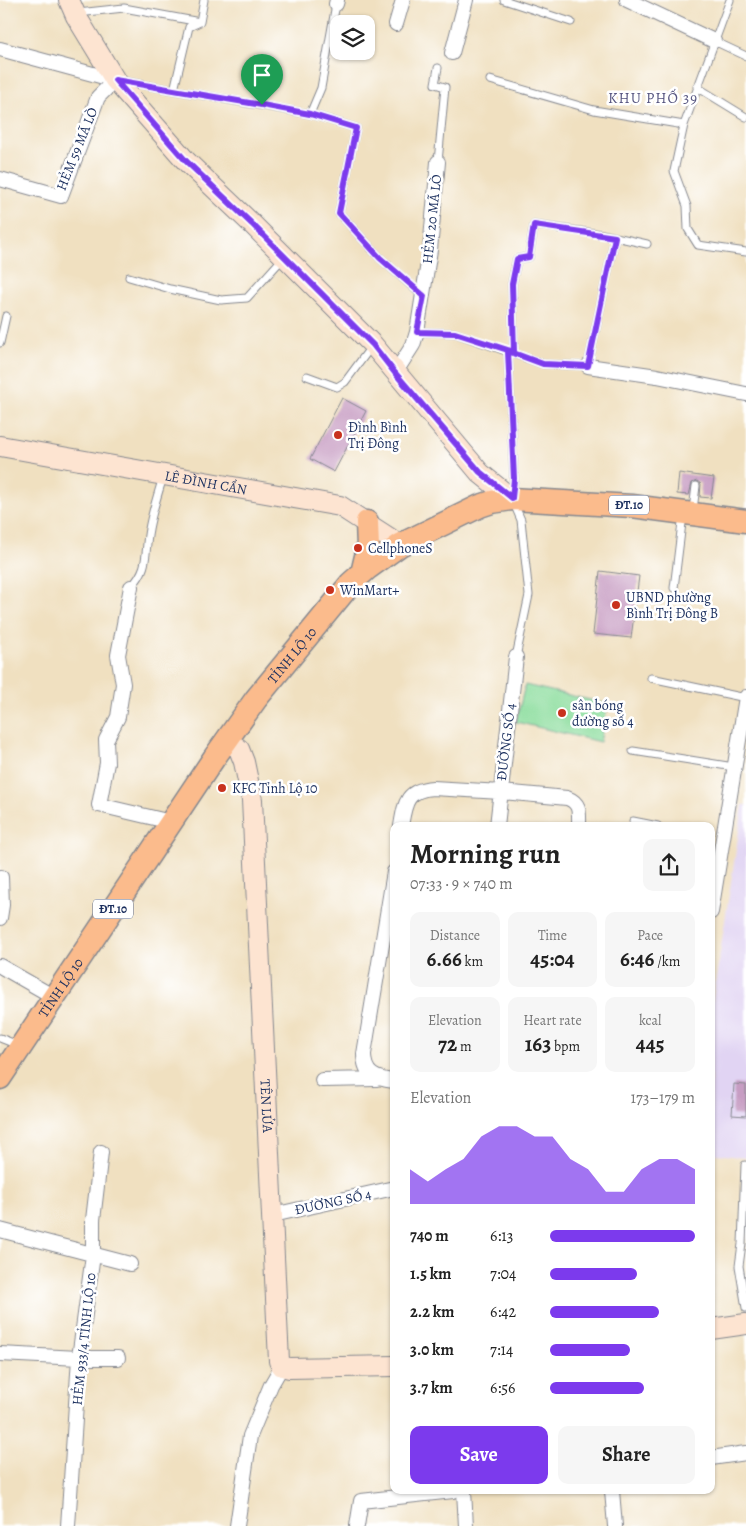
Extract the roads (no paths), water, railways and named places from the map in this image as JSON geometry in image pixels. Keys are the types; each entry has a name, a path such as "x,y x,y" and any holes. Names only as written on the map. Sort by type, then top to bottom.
{"main road":[{"name":"TỈNH LỘ 10","path":"0,1078 227,740 262,692 351,583 362,573 400,545 480,506 512,498 632,506 746,521"},
{"path":"362,573 368,548 367,522"}],"street":[{"path":"396,24 403,0"},
{"path":"452,53 466,0"},
{"path":"627,0 714,41"},
{"path":"72,6 115,80 186,161 373,345 480,472 512,498"},
{"path":"0,50 115,80"},
{"name":"HẺM 59 MÃ LÒ","path":"0,179 61,196 98,97 115,80"},
{"name":"HẺM 20 MÃ LÒ","path":"395,373 413,345 417,332 424,296 438,162"},
{"path":"588,366 657,376 746,394"},
{"name":"LÊ ĐÌNH CẨN","path":"0,446 340,506 400,545"},
{"path":"131,587 118,655 123,684 118,717 106,740 107,763 99,805 171,822"},
{"name":"ĐƯỜNG SỐ 4","path":"497,822 516,658"},
{"path":"715,879 720,838 746,697"},
{"name":"TÊN LỬA","path":"227,740 239,749 244,762 252,800 273,1215 277,1354 282,1366"},
{"path":"403,822 405,805 409,797 423,789 501,792 572,800 579,807 578,822"},
{"path":"0,918 2,877"},
{"path":"378,1079 367,1068 364,1054 390,913"},
{"path":"0,966 54,997"},
{"path":"322,1080 390,1080"},
{"name":"HẺM 933/4 TỈNH LỘ 10","path":"68,1526 79,1358 93,1255 93,1220 101,1152"},
{"name":"ĐƯỜNG SỐ 4","path":"273,1215 390,1189"},
{"path":"0,1230 130,1264"},
{"path":"715,1329 746,1324"},
{"path":"0,1354 118,1358"},
{"path":"237,1526 250,1436 270,1385 282,1366 298,1368 390,1366"},
{"path":"715,1457 746,1453"},
{"path":"357,1526 361,1501 426,1494"},
{"path":"464,1494 466,1526"},
{"path":"612,1494 615,1526"}],"lane":[{"path":"200,22 204,0"},
{"path":"504,0 571,22"},
{"path":"730,0 684,125 674,170 687,206 688,229 698,245 746,252"},
{"path":"310,114 321,88 336,2"},
{"path":"72,6 124,8 200,22"},
{"path":"174,90 189,27 200,22"},
{"path":"714,41 746,56"},
{"name":"HẺM 20 MÃ LÒ","path":"438,68 435,84 445,87 438,162"},
{"path":"115,80 310,114 356,128 339,213 380,258 424,296"},
{"path":"490,80 594,110 684,125"},
{"path":"697,87 746,118"},
{"path":"516,658 529,595 521,520 512,498 514,479 511,352 512,284 517,259 529,257 534,225 615,237 647,244"},
{"path":"417,332 455,333 543,364 588,366 615,237"},
{"path":"129,277 170,289 221,300 247,298 284,257"},
{"path":"0,343 6,316"},
{"path":"307,376 337,387 345,382 373,345"},
{"path":"131,587 141,576 147,552 148,530 163,474"},
{"path":"674,588 688,512 696,486"},
{"path":"651,678 746,697"},
{"path":"633,751 734,768"},
{"path":"633,821 638,822"},
{"path":"0,1038 21,1046"},
{"path":"745,1165 742,1244 739,1266 746,1308"}],"place":[{"name":"Đình Bình Trị Đông","path":"338,435"},
{"name":"CellphoneS","path":"358,548"},
{"name":"WinMart+","path":"330,590"},
{"name":"UBND phường Bình Trị Đông B","path":"616,605"},
{"name":"sân bóng đường số 4","path":"562,713"},
{"name":"KFC Tỉnh Lộ 10","path":"222,788"}],"district":[{"name":"KHU PHỐ 39","path":"653,98"}]}
